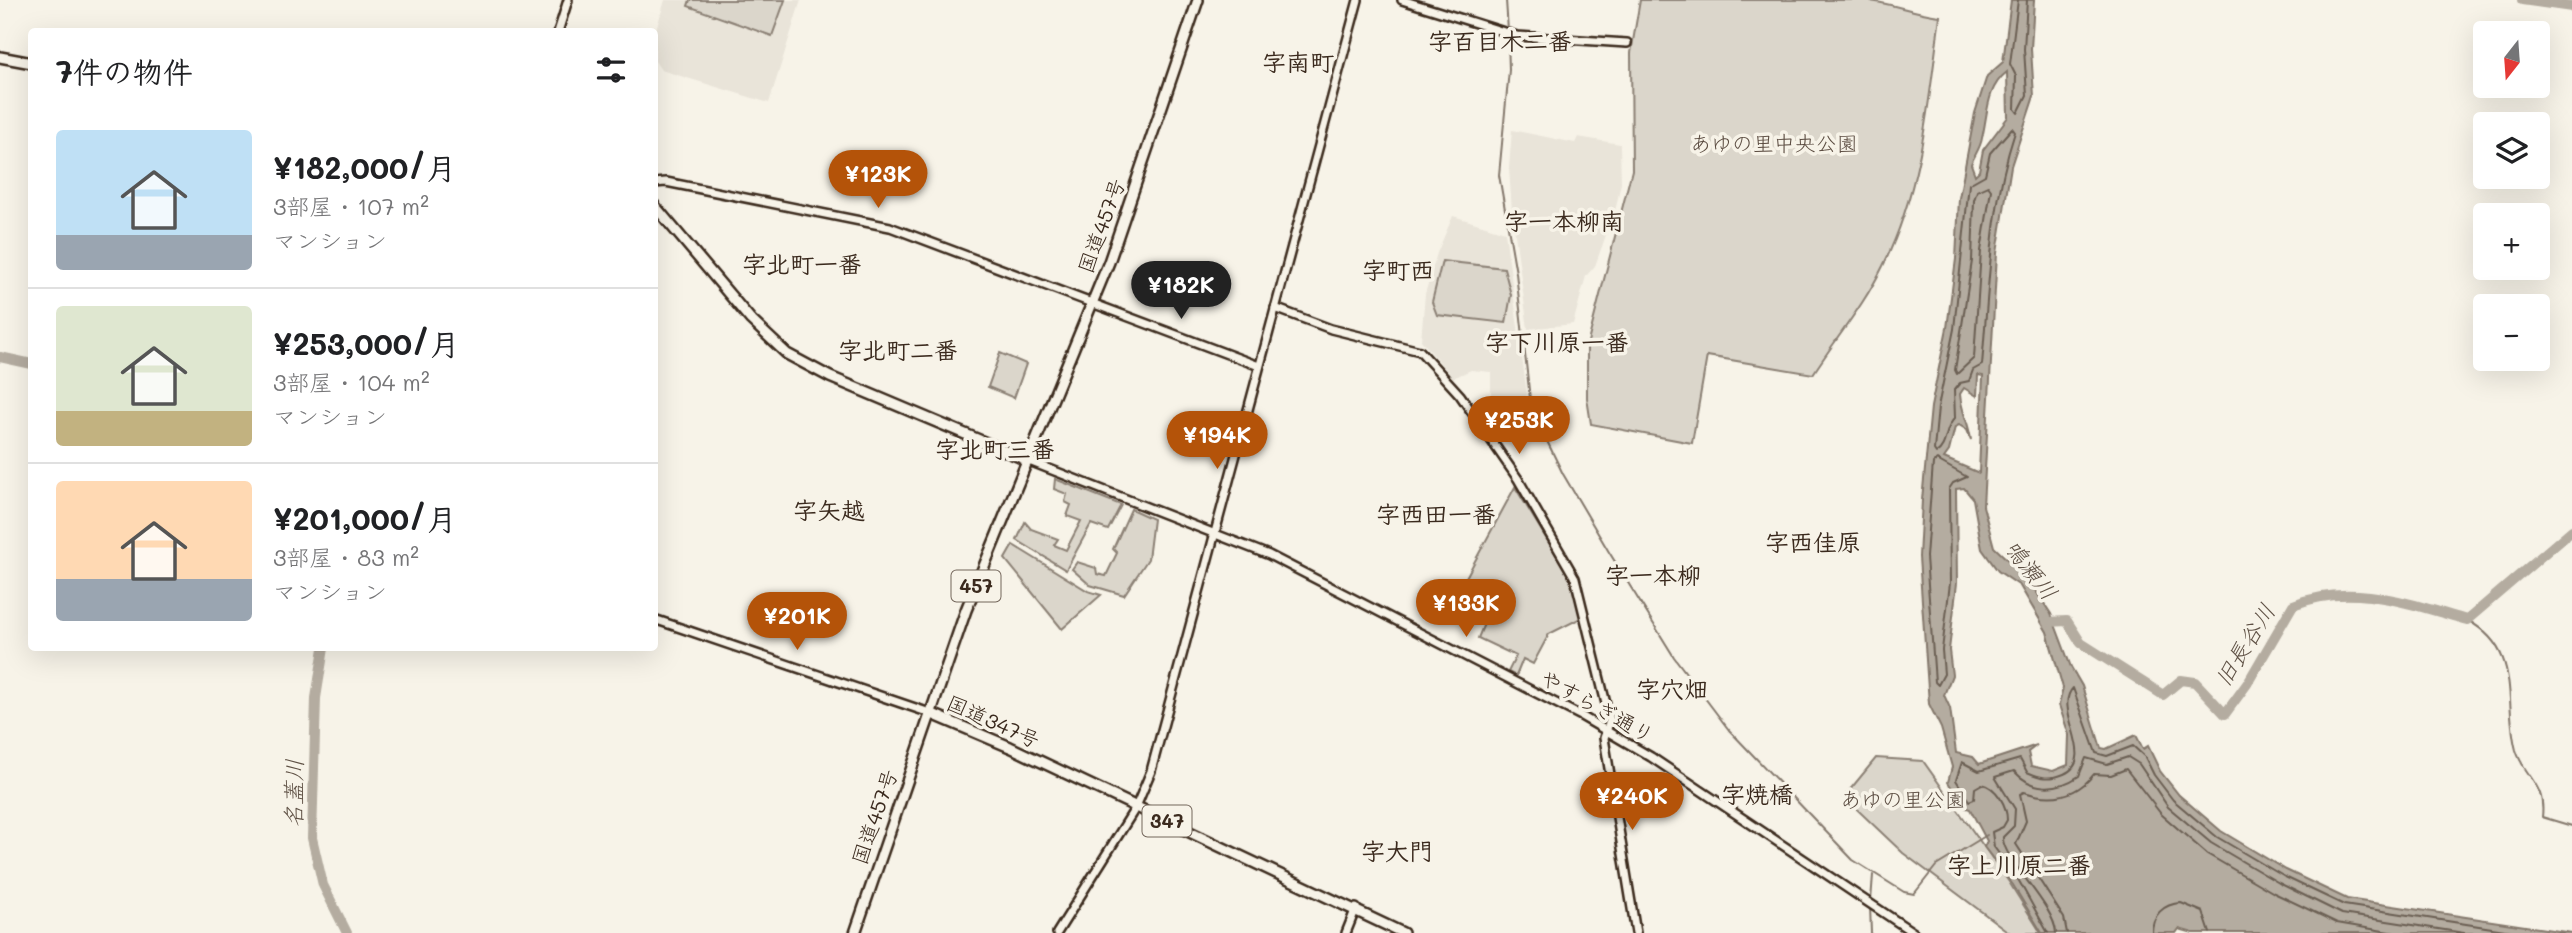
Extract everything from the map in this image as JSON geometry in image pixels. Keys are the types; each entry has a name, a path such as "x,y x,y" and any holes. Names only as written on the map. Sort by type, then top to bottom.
{"highway":[{"name":"国道457号","path":"1029,461 1123,222 1198,0"},
{"path":"0,57 28,61"},
{"path":"658,210 751,320 787,354 830,377 1029,461"},
{"name":"国道347号","path":"1029,461 966,610 930,713 1356,908 1403,933"},
{"name":"国道457号","path":"855,933 930,713"}],"street":[{"path":"559,28 568,0"},
{"path":"1057,933 1136,807 1163,732 1358,0"},
{"path":"1402,0 1517,36 1627,43"},
{"path":"658,183 666,182 890,227 1259,366"},
{"path":"1275,308 1331,329 1420,351 1460,395 1518,479 1575,578 1610,720 1604,738 1636,933"},
{"name":"やすらぎ通り","path":"1029,461 1269,555 1607,729 1914,933"},
{"path":"658,621 930,713"},
{"path":"1346,933 1356,908"}],"shaded area":[{"path":"665,0 801,0 769,103 661,70 658,66 657,28"},
{"path":"1512,130 1575,143 1578,137 1620,144 1621,183 1616,207 1595,266 1586,276 1573,324 1528,329 1512,212 1509,168"},
{"path":"1453,216 1505,232 1527,394 1525,402 1518,405 1491,395 1491,372 1471,370 1453,378 1421,340 1425,294 1437,253"}],"green space":[{"path":"690,0 785,0 772,36 688,6"},
{"name":"あゆの里中央公園","path":"1640,0 1862,0 1940,16 1915,175 1896,236 1876,280 1813,374 1707,356 1692,443 1591,424 1587,398 1587,346 1632,170 1631,53"},
{"path":"1442,261 1504,268 1511,295 1506,323 1437,315 1432,302"},
{"path":"1000,353 1026,364 1014,398 988,387"},
{"path":"1055,479 1121,505 1108,530 1091,524 1066,570 1017,540 1025,522 1031,529 1058,539 1054,545 1066,550 1081,521 1067,516 1071,505 1065,502 1067,494 1054,489"},
{"path":"1515,487 1569,576 1581,618 1549,634 1533,664 1523,659 1516,676 1508,672 1516,656 1478,638 1486,619 1463,583"},
{"path":"1131,509 1153,519 1148,559 1124,595 1090,585 1072,569 1077,562 1096,568 1097,574 1106,576 1117,553 1113,549"},
{"path":"1013,545 1088,591 1101,595 1062,629 1005,559"},
{"name":"あゆの里公園","path":"1876,758 1923,761 2009,882 2041,933 2010,933 1903,853 1844,797"}],"water":[{"path":"2011,0 2034,0 2031,49 2034,96 2011,166 1997,253 1983,506 1994,547 2028,579 2051,614 2071,667 2082,686 2101,748 2106,749 2136,735 2143,749 2148,746 2160,771 2179,795 2221,831 2286,870 2347,899 2572,933 2193,933 2179,929 2176,933 2042,933 2013,885 1984,847 1987,841 1970,809 1964,807 1948,782 1952,767 1941,728 1929,704 1919,557 1931,407 1947,328 1956,259 1959,198 1975,113 1987,76 2003,62","holes":["2007,72 2008,117 1983,150 1979,171 1975,175 1971,164 1981,141 1991,94 2000,78","1978,375 1983,376 1979,473 1944,458 1949,451 1955,427 1959,425 1967,430 1971,440 1960,394 1964,388 1977,396","1964,488 1973,499 1982,549 1998,571 2020,586 2047,632 2063,688 2059,705 2069,735 2068,765 2053,771 2031,766 2028,752 2037,745 1979,764 1973,757 1956,753 1950,708 1944,695 1952,675 1949,650 1957,583 1956,489"]}],"waterway":[{"path":"1506,0 1508,31"},
{"path":"2522,0 2572,7"},
{"path":"1508,37 1509,70 1499,175 1516,273 1531,408 1563,474 1609,552 1674,657 1729,730 1853,860 1904,892 1914,894 1936,866 1987,835"},
{"name":"名蓋川","path":"0,357 28,363"},
{"name":"旧長谷川","path":"2047,622 2067,621 2081,643 2163,695 2181,680 2195,682 2225,714 2247,684 2293,605 2315,598 2359,595 2402,602 2467,620 2572,530"},
{"path":"2467,620 2485,633 2497,647 2504,662 2516,750 2538,788 2542,817 2572,826"},
{"name":"名蓋川","path":"324,651 316,698 312,838 323,885 347,933"},
{"path":"1871,901 1873,875"},
{"path":"1870,906 1871,933"}],"district":[{"name":"字百目木二番","path":"1500,42"},
{"name":"字南町","path":"1298,63"},
{"name":"字一本柳南","path":"1564,222"},
{"name":"字北町一番","path":"802,265"},
{"name":"字町西","path":"1398,271"},
{"name":"字下川原一番","path":"1557,343"},
{"name":"字北町二番","path":"898,351"},
{"name":"字北町三番","path":"995,450"},
{"name":"字矢越","path":"829,511"},
{"name":"字西田一番","path":"1436,515"},
{"name":"字西佳原","path":"1813,543"},
{"name":"字一本柳","path":"1653,576"},
{"name":"字穴畑","path":"1672,690"},
{"name":"字焼橋","path":"1757,795"},
{"name":"字大門","path":"1397,852"},
{"name":"字上川原二番","path":"2019,866"}],"water label":[{"name":"鳴瀬川","path":"2031,570"}]}
